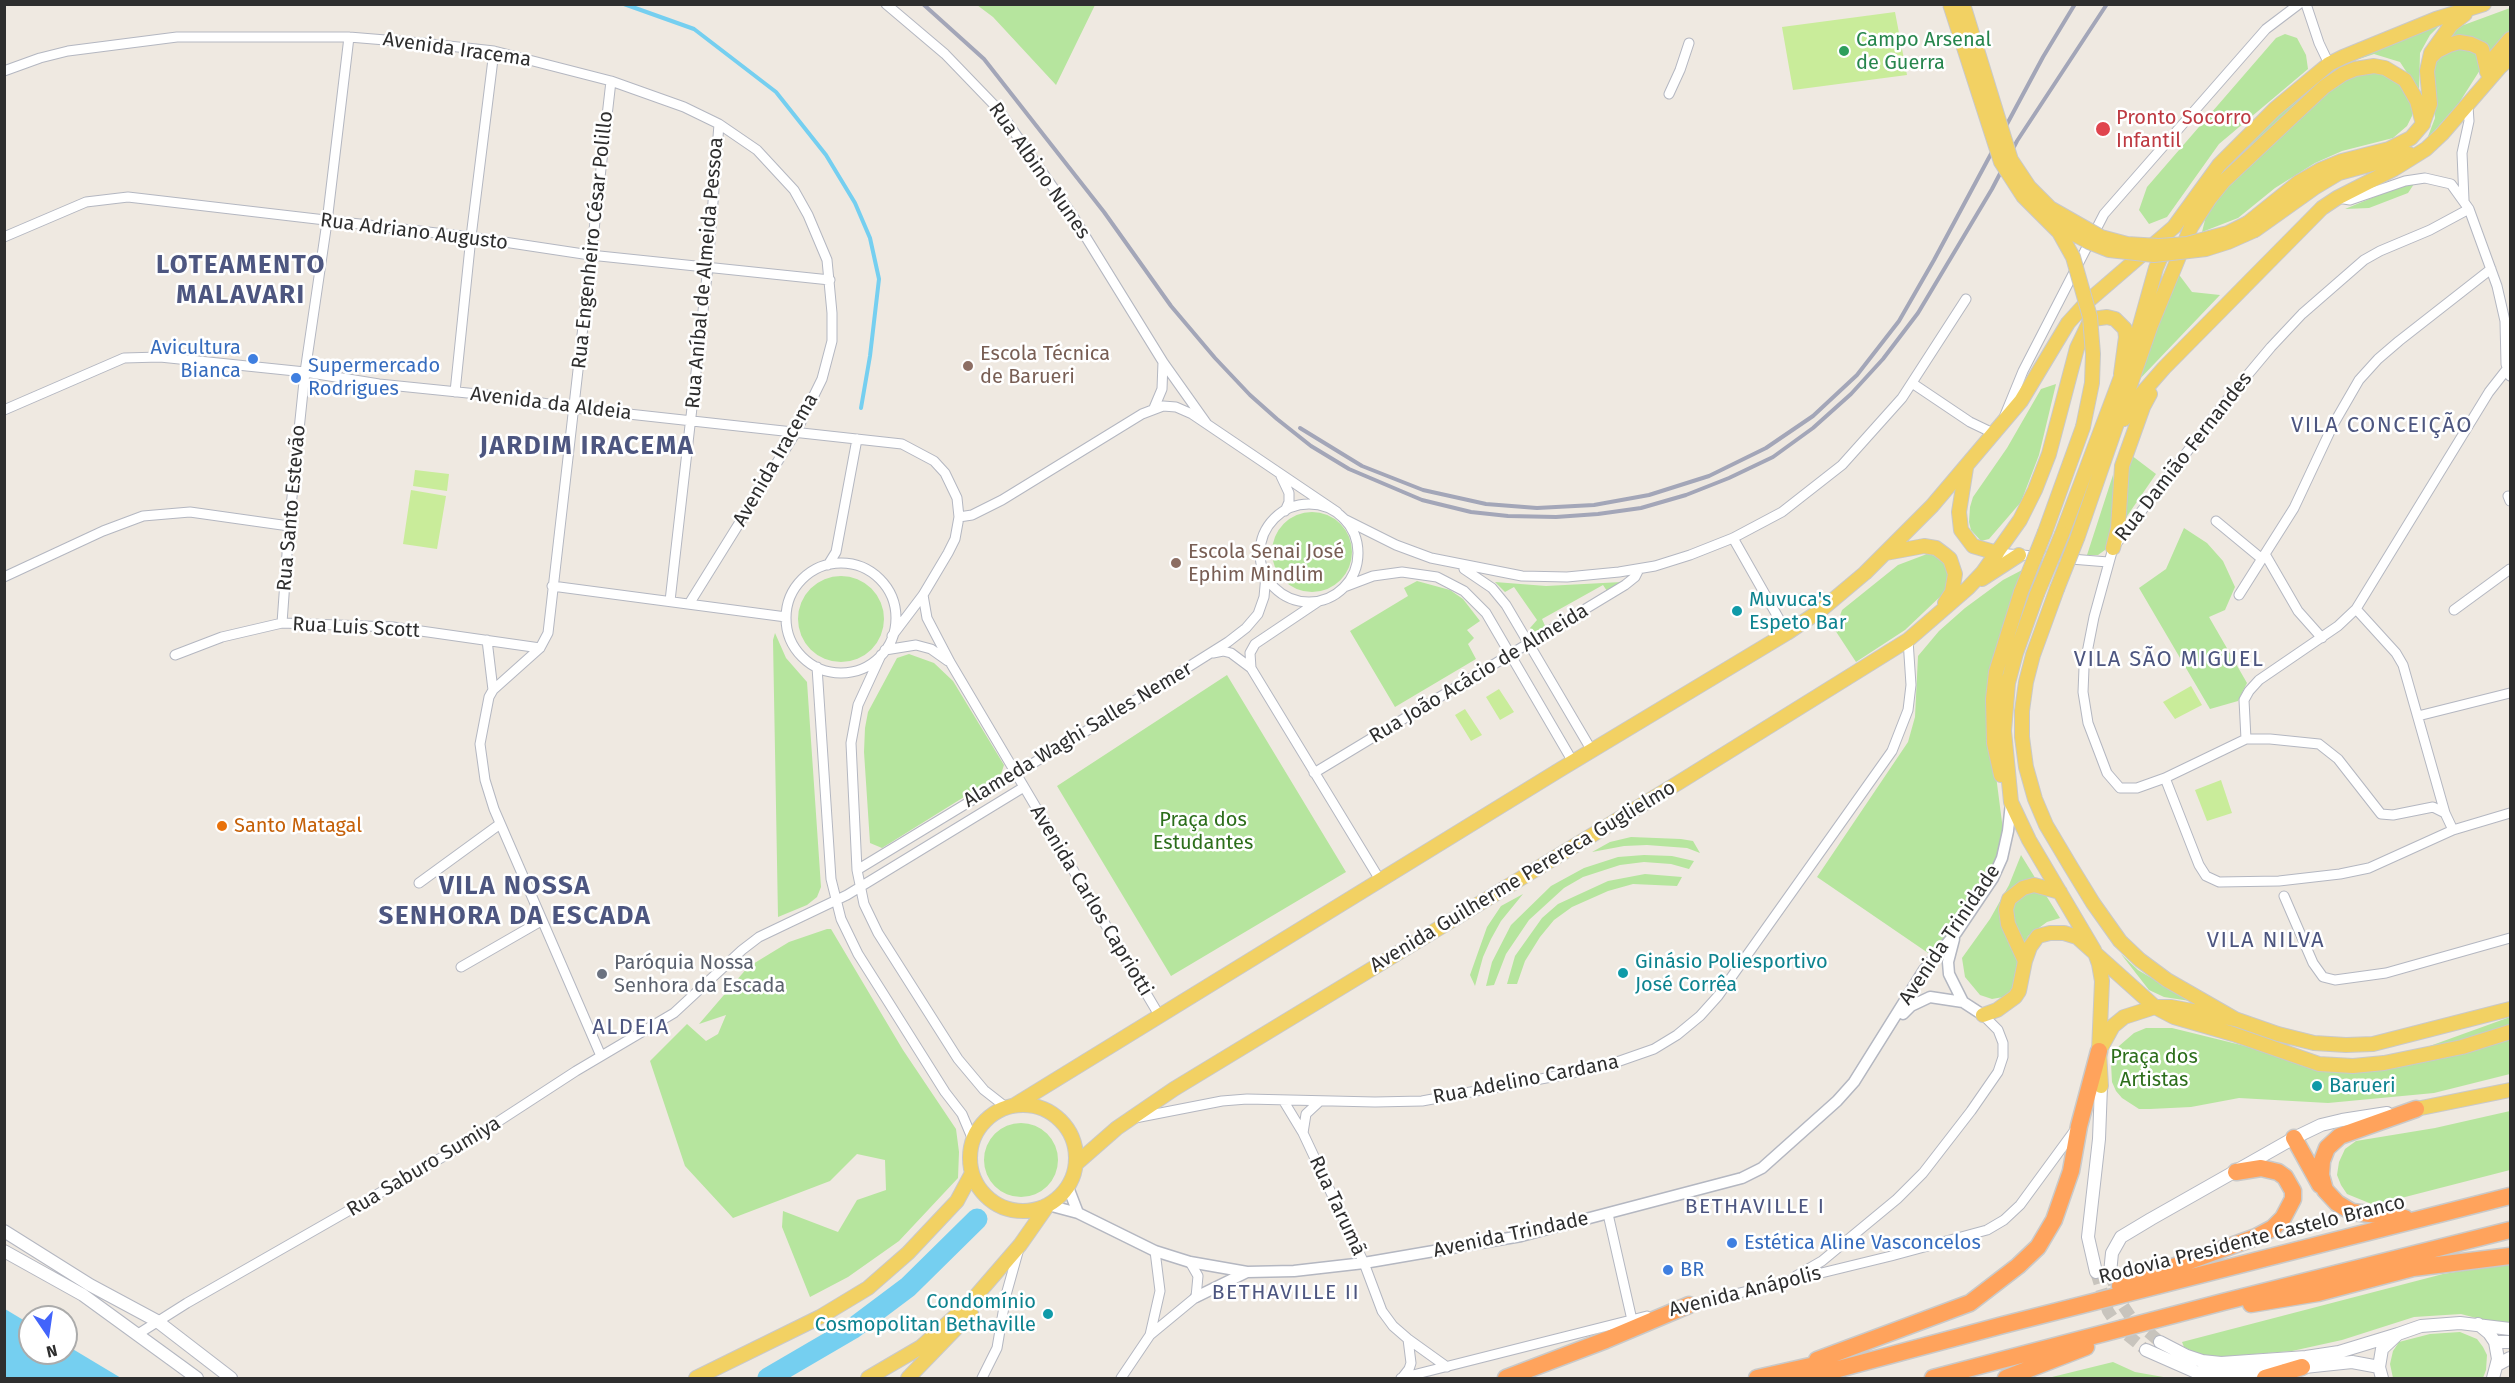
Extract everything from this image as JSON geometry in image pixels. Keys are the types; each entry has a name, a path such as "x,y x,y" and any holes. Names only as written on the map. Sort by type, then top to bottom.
{"highway":[{"path":"1772,1378 1801,1373 1970,1303 2018,1266 2038,1247 2054,1220 2071,1171 2079,1126 2099,1051"},
{"path":"2325,1190 2320,1175 2322,1161 2327,1148 2340,1136 2416,1109"},
{"path":"2294,1138 2315,1178 2337,1203 2352,1212 2417,1220"},
{"path":"2003,1325 2256,1238 2273,1228 2283,1218 2293,1199 2290,1183 2278,1172 2261,1168 2236,1172"},
{"name":"Rodovia Presidente Castelo Branco","path":"1757,1378 1801,1373 2003,1325 2511,1196"},
{"path":"1933,1378 2511,1230"},
{"path":"2223,1302 2255,1305 2318,1293 2413,1268 2511,1256"},
{"path":"1506,1378 1689,1305"},
{"path":"2006,1378 2162,1318"},
{"path":"2265,1378 2302,1367"}],"main road":[{"path":"1950,4 2001,162 2018,189 2067,243 2090,317 2093,354 2092,383 2083,427 2021,592 1998,664 1993,699 1994,743 2011,802 2029,840 2094,950 2102,981 2099,1139 2088,1237 2096,1272"},
{"path":"1963,4 2011,160 2029,187 2050,208 2101,237 2127,244 2159,246 2187,244 2251,226 2299,182 2320,170 2342,161 2402,144 2411,138 2423,124 2430,104 2427,71 2435,46 2451,25 2479,6"},
{"path":"2011,802 2004,731 2008,683 2016,653 2139,329 2156,268 2174,227 2203,186 2244,140 2274,109 2329,64 2357,50 2479,6"},
{"path":"2482,89 2487,70 2511,39"},
{"path":"2429,59 2437,51 2449,45 2459,42 2471,44 2482,49 2487,70"},
{"path":"2113,436 2130,408 2164,368 2322,208 2337,198 2394,170 2426,149 2511,58"},
{"path":"2235,1019 2167,980 2140,960 2120,941 2093,903 2046,825 2035,799 2026,767 2022,737 2026,682 2151,325 2196,219 2223,182 2324,87 2355,69 2374,66 2405,80 2418,101 2423,124"},
{"path":"2045,217 2070,233 2099,246 2120,252 2146,255 2186,253 2228,242 2339,173 2426,149"},
{"path":"1010,1107 1039,1107 1057,1117 1072,1137 1077,1163 1068,1187 1060,1197 1048,1205 1032,1211 1006,1209 985,1195 972,1173 970,1160 973,1140 984,1122 995,1113 1010,1107 1787,633 1834,600 1885,554 1932,506 1967,465 2034,382 2068,323 2087,302 2174,227"},
{"path":"1968,588 2020,520 2035,490 2049,454 2077,348 2093,319 2107,317 2115,319 2125,329 2121,374"},
{"path":"2113,548 2118,528 2122,466 2143,407 2164,368"},
{"path":"1967,465 1959,512 1961,530 1973,546 1997,553"},
{"path":"1885,554 1910,547 1928,546 1940,550 1950,559 1955,580 1952,592 1937,615"},
{"path":"1968,588 2019,555"},
{"name":"Avenida Guilherme Perereca Guglielmo","path":"1077,1163 1130,1119 1174,1089 1908,640 1968,588"},
{"path":"2025,961 2008,924 2006,909 2008,899 2023,888 2034,885 2060,892"},
{"path":"1983,1015 1997,1010 2015,997 2030,947 2038,936 2064,933 2077,937 2155,1007 2174,1017 2233,1034 2319,1064 2353,1066 2384,1063 2462,1047 2511,1032"},
{"path":"2099,1051 2113,1026 2124,1017 2155,1007 2170,1007 2235,1019 2277,1034 2314,1043 2346,1045 2373,1044 2511,1010"},
{"path":"2110,1273 2112,1253 2121,1237 2294,1138 2321,1125 2511,1090"},
{"path":"696,1378 820,1317 868,1288 908,1253 957,1201 972,1173"},
{"path":"868,1378 921,1347 951,1321 986,1287 1048,1205"},
{"path":"4,1231 90,1285 157,1321 231,1378"},
{"path":"4,1251 83,1295 197,1378"},
{"path":"908,1378 992,1289 1009,1258"},
{"path":"2160,1342 2202,1361 2221,1363 2306,1357 2339,1352 2421,1326 2477,1324 2511,1329"},
{"path":"2477,1324 2489,1333 2495,1342 2497,1365 2493,1378"},
{"path":"2146,1350 2196,1372 2218,1374 2352,1362 2381,1375 2382,1349 2398,1334"},
{"path":"2495,1342 2511,1342"},
{"path":"2497,1365 2511,1358"}],"street":[{"name":"Rua Albino Nunes","path":"886,4 945,54 998,109 1071,213 1163,362 1207,424"},
{"path":"1912,383 1970,422 1997,429 2104,214 2266,29 2299,4"},
{"path":"2306,4 2319,44 2329,64"},
{"name":"Avenida Iracema","path":"4,71 68,51 177,37 349,37 494,51 654,94 719,124 757,150 794,190 808,215 823,251 830,280 832,341 829,360 822,379 796,432 689,604"},
{"name":"Rua Santo Estevão","path":"282,623 289,526 305,372 327,222 349,37"},
{"path":"1669,94 1689,43"},
{"path":"455,392 494,51"},
{"name":"Rua Engenheiro César Polillo","path":"540,648 548,633 611,81"},
{"path":"2463,200 2463,153 2469,121 2468,106"},
{"name":"Rua Aníbal de Almeida Pessoa","path":"670,601 708,267 719,124"},
{"path":"2246,739 2244,700 2249,691 2259,680 2322,638 2356,609 2495,384 2509,375 2505,321 2491,269 2469,209 2451,184 2425,178 2405,181 2350,200 2337,198"},
{"name":"Rua Adriano Augusto","path":"4,237 86,202 128,197 471,237 590,255 830,280"},
{"name":"Rua Damião Fernandes","path":"2165,778 2137,788 2120,788 2107,773 2088,723 2083,692 2084,668 2113,548 2230,396 2302,314 2364,260 2430,230 2469,209"},
{"path":"2239,595 2294,508 2332,425 2359,380 2399,341 2491,269"},
{"path":"1573,762 1480,606 1464,591 1443,579 1422,573 1395,572 1373,576 1344,587 1331,597 1321,600 1304,601 1290,597 1277,590 1266,575 1261,557 1262,539 1270,525 1285,511 1296,506 1311,504 1324,507 1403,548 1456,565 1522,576 1587,576 1639,569 1672,561 1733,538 1782,512 1842,465 1902,398 1966,298"},
{"name":"Avenida da Aldeia","path":"4,410 124,358 141,356 187,358 305,372 379,384 497,396 574,408 902,444 934,461 945,473 957,498 959,517"},
{"path":"1154,408 1162,389 1163,362"},
{"path":"1010,1107 975,1081 958,1059 867,913 859,888 857,870 851,733 858,705 892,636 923,595 948,553 955,539 959,517 972,515 1002,500 1154,408 1176,407 1207,424 1341,516 1356,537 1358,556 1353,574 1344,587"},
{"path":"828,565 836,552 857,439"},
{"path":"1280,474 1289,493 1289,502 1285,511"},
{"path":"4,577 103,531 144,516 190,512 289,526"},
{"path":"2216,521 2263,557 2298,611 2322,638"},
{"path":"1733,538 1787,633"},
{"path":"1997,553 2108,562"},
{"path":"883,652 865,667 850,672 834,672 807,661 794,647 786,617 789,601 798,583 810,573 828,565 840,563 856,566 872,573 884,585 892,600 895,611 892,636"},
{"path":"1456,565 1492,588 1506,605 1592,751"},
{"name":"Rua João Acácio de Almeida","path":"1314,773 1625,585 1635,577 1639,569"},
{"path":"2454,610 2511,569"},
{"name":"Alameda Waghi Salles Nemer","path":"857,870 1238,635 1254,619 1263,603 1266,575"},
{"path":"552,586 786,617"},
{"name":"Avenida Carlos Capriotti","path":"923,595 927,618 950,662 1159,1015"},
{"path":"1251,668 1250,653 1256,644 1321,600"},
{"path":"2356,609 2396,653 2403,665 2445,813 2453,830"},
{"name":"Rua Luis Scott","path":"175,655 222,637 282,623 393,627 540,648"},
{"path":"488,640 493,690 483,726 481,762 485,780 500,824 601,1056"},
{"name":"Rua Adelino Cardana","path":"1130,1119 1222,1101 1422,1101 1574,1073 1628,1059 1654,1049 1677,1035 1700,1016 1718,996 1892,751 1908,710 1911,685 1908,640"},
{"name":"Avenida Carlos Capriotti","path":"883,652 909,645 924,646 950,662"},
{"path":"493,690 540,648"},
{"path":"1208,655 1228,652 1251,668 1380,880"},
{"path":"818,667 831,879 835,902 848,936 858,954 939,1083 962,1114 973,1140"},
{"path":"2418,716 2511,693"},
{"path":"2445,813 2433,807 2393,815 2381,814 2338,759 2319,744 2246,739 2165,778 2187,839 2206,876 2218,882 2279,880 2340,874 2369,868 2453,830 2511,813"},
{"name":"Alameda Waghi Salles Nemer","path":"835,902 1024,787"},
{"name":"Avenida Trinidade","path":"1888,1030 1924,970 1956,933 1994,878 2002,858 2011,802"},
{"path":"418,882 500,824"},
{"path":"2284,896 2313,963 2323,976 2335,980 2386,973 2511,938"},
{"name":"Rua Saburo Sumiya","path":"138,1334 453,1151 601,1056 674,1013 742,950 759,938 835,902"},
{"path":"461,967 542,921"},
{"path":"1956,933 1948,962 1953,985 1963,1002"},
{"path":"1787,1281 1822,1261 1897,1199 1923,1173 1971,1111 1998,1072 2004,1057 1998,1030 1983,1015 1963,1002 1940,998 1921,1000 1911,1006 1888,1030"},
{"name":"Avenida Trindade","path":"1048,1205 1078,1213 1155,1251 1190,1263 1247,1272 1294,1271 1364,1263 1521,1236 1709,1188 1742,1178 1762,1168 1837,1101 1854,1082 1888,1030"},
{"name":"Rua Tarumã","path":"1283,1100 1303,1133 1364,1263 1382,1311 1393,1326 1408,1339 1448,1367"},
{"name":"Rua Tarumã","path":"1303,1133 1306,1114 1320,1101"},
{"name":"Avenida Anápolis","path":"1401,1378 1902,1254 1988,1230 2004,1220 2020,1205 2079,1126"},
{"path":"1068,1187 1078,1213"},
{"path":"1608,1214 1632,1320"},
{"path":"982,1378 997,1348 1006,1295 1020,1245"},
{"path":"1150,1335 1160,1291 1155,1251"},
{"path":"1190,1263 1198,1276 1196,1297"},
{"path":"1121,1378 1150,1335 1196,1297 1247,1272"},
{"path":"1401,1378 1411,1363 1408,1339"}],"green space":[{"path":"977,5 1095,5 1056,85 993,17"},
{"path":"2510,8 2510,32 2487,59 2459,103 2427,139 2435,118 2431,75 2437,53 2448,37 2461,26"},
{"name":"Campo Arsenal de Guerra","path":"1895,12 1907,75 1793,90 1782,27"},
{"path":"2445,20 2430,35 2420,53 2419,91 2400,62 2374,54 2356,60 2331,73 2216,177 2262,130 2333,66"},
{"path":"2285,34 2297,38 2306,55 2308,69 2219,144 2167,217 2149,224 2139,210 2147,187 2276,38"},
{"path":"2375,71 2391,76 2404,87 2412,103 2412,116 2407,126 2393,138 2342,151 2315,163 2275,188 2238,218 2202,232 2207,212 2236,175 2326,92 2354,74"},
{"path":"2414,184 2408,193 2369,208 2345,209 2403,185"},
{"path":"2177,272 2192,292 2220,295 2135,384"},
{"path":"2056,384 2039,455 2021,502 1989,539 1981,541 1971,530 1969,522 1973,497 2007,448 2041,389"},
{"path":"2131,455 2156,474 2123,522 2129,458"},
{"path":"415,470 449,474 447,491 413,486"},
{"path":"2113,475 2114,517 2110,542 2098,555 2087,555"},
{"path":"411,490 446,496 437,549 403,544"},
{"path":"1312,512 1327,515 1340,524 1349,537 1352,552 1349,567 1340,580 1327,589 1312,592 1297,589 1284,580 1275,567 1272,552 1275,537 1284,524 1297,515"},
{"path":"2184,528 2207,543 2223,561 2235,587 2225,610 2209,617 2247,683 2238,701 2210,709 2139,588 2166,569"},
{"path":"1927,554 1937,556 1946,565 1948,582 1944,593 1905,630 1856,662 1835,630 1842,610 1898,565"},
{"path":"2024,569 1999,647 1995,768 2003,830 1999,854 1986,884 1931,955 1817,877 1908,742 1915,717 1918,656 1939,631 1965,608 2003,580"},
{"path":"841,576 865,583 877,595 884,619 877,643 865,655 841,662 817,655 805,643 798,619 805,595 817,583"},
{"path":"1417,581 1450,590 1463,599 1480,621 1467,630 1474,638 1468,644 1476,659 1395,707 1350,631 1408,596 1404,588"},
{"path":"1495,582 1546,586 1622,582 1607,591 1603,585 1542,619 1546,628 1536,632 1530,628 1537,620 1514,587 1505,592"},
{"path":"775,633 786,658 807,682 821,887 817,897 807,905 778,917 773,640"},
{"path":"909,654 934,663 953,681 1004,765 1001,774 882,848 870,843 864,752 865,728 868,712 897,658"},
{"name":"Praça dos Estudantes","path":"1227,675 1346,872 1171,976 1057,786"},
{"path":"2191,686 2202,705 2175,719 2163,702"},
{"path":"1499,689 1514,712 1500,720 1486,697"},
{"path":"1465,709 1482,735 1471,741 1455,715"},
{"path":"2221,780 2232,813 2207,821 2195,790"},
{"path":"1631,837 1693,841 1700,853 1687,848 1647,845 1624,846 1592,852 1610,842"},
{"path":"2021,855 2060,918 2047,922 2028,936 2019,963 2016,988 2009,996 1992,999 1980,995 1965,977 1962,958 1990,919 2009,885"},
{"path":"1672,856 1694,861 1689,869 1671,864 1644,862 1620,865 1583,877 1564,888 1529,920 1506,954 1494,985 1486,986 1492,962 1511,925 1551,886 1584,868 1618,857"},
{"path":"1645,874 1682,877 1677,886 1633,884 1608,891 1572,907 1554,920 1540,937 1525,961 1517,984 1507,984 1515,956 1542,918 1558,904 1608,881"},
{"path":"1523,894 1501,921 1491,939 1475,986 1470,975 1487,927 1501,906"},
{"path":"831,929 903,1050 956,1129 959,1152 958,1178 899,1241 848,1277 810,1297 782,1227 783,1211 838,1232 857,1200 886,1190 885,1160 857,1154 830,1181 733,1218 685,1166 650,1061 687,1024 706,1041 718,1034 726,1015 699,1024 748,967 789,942"},
{"path":"2121,954 2138,970 2190,1001 2164,997 2149,990"},
{"name":"Praça dos Artistas","path":"2510,1017 2510,1074 2434,1093 2328,1103 2239,1098 2191,1107 2139,1109 2122,1098 2112,1082 2111,1063 2119,1046 2134,1033 2146,1028 2172,1028 2302,1060 2347,1061 2392,1056 2427,1047"},
{"path":"2510,1111 2510,1170 2374,1205 2347,1194 2341,1185 2337,1175 2339,1162 2345,1149 2356,1141 2435,1128"},
{"path":"1028,1123 1048,1133 1056,1146 1058,1160 1056,1174 1048,1187 1035,1195 1014,1197 994,1187 986,1174 984,1153 994,1133 1007,1125"},
{"path":"2510,1263 2510,1327 2461,1314 2414,1317 2342,1340 2292,1351 2206,1358 2184,1347 2182,1342 2443,1274"},
{"path":"2460,1332 2477,1339 2487,1355 2483,1378 2393,1378 2390,1364 2393,1351 2399,1342 2430,1334"},
{"path":"2113,1362 2135,1372 2169,1378 2048,1378"}],"water":[{"path":"5,1309 18,1317 18,1365 78,1365 78,1352 121,1378 5,1378"}],"waterway":[{"path":"624,4 694,29 776,92 826,155 855,203 870,238 879,279 861,408"},
{"path":"768,1378 852,1329 908,1287 977,1219"}],"tunnel":[{"path":"2096,1272 2108,1311 2120,1329 2146,1350"},
{"path":"2110,1273 2120,1301 2130,1316 2160,1342"}],"railway":[{"path":"923,4 984,59 1104,212 1171,306 1215,358 1250,395 1277,419 1311,446 1349,469 1422,500 1471,512 1508,516 1556,517 1641,508 1686,495 1729,478 1773,457 1813,428 1851,394 1883,359 1918,313 1992,189 2017,141 2107,4"},
{"path":"1300,428 1362,466 1423,490 1486,504 1537,508 1594,505 1649,495 1709,476 1766,448 1813,416 1857,375 1899,321 2043,57 2075,4"}],"place":[{"name":"Campo Arsenal de Guerra","path":"1844,51"},
{"name":"Pronto Socorro Infantil","path":"2103,129"},
{"name":"Avicultura Bianca","path":"253,359"},
{"name":"Escola Técnica de Barueri","path":"968,366"},
{"name":"Supermercado Rodrigues","path":"296,378"},
{"name":"Escola Senai José Ephim Mindlim","path":"1176,563"},
{"name":"Muvuca's Espeto Bar","path":"1737,611"},
{"name":"Santo Matagal","path":"222,826"},
{"name":"Ginásio Poliesportivo José Corrêa","path":"1623,973"},
{"name":"Paróquia Nossa Senhora da Escada","path":"602,974"},
{"name":"Barueri","path":"2317,1086"},
{"name":"Estética Aline Vasconcelos","path":"1732,1243"},
{"name":"BR","path":"1668,1270"},
{"name":"Condomínio Cosmopolitan Bethaville","path":"1048,1314"}],"district":[{"name":"LOTEAMENTO MALAVARI","path":"241,281"},
{"name":"VILA CONCEIÇÃO","path":"2382,426"},
{"name":"JARDIM IRACEMA","path":"587,447"},
{"name":"VILA SÃO MIGUEL","path":"2169,660"},
{"name":"VILA NOSSA SENHORA DA ESCADA","path":"515,902"},
{"name":"VILA NILVA","path":"2266,941"},
{"name":"ALDEIA","path":"631,1028"},
{"name":"BETHAVILLE I","path":"1755,1207"},
{"name":"BETHAVILLE II","path":"1286,1293"}]}
